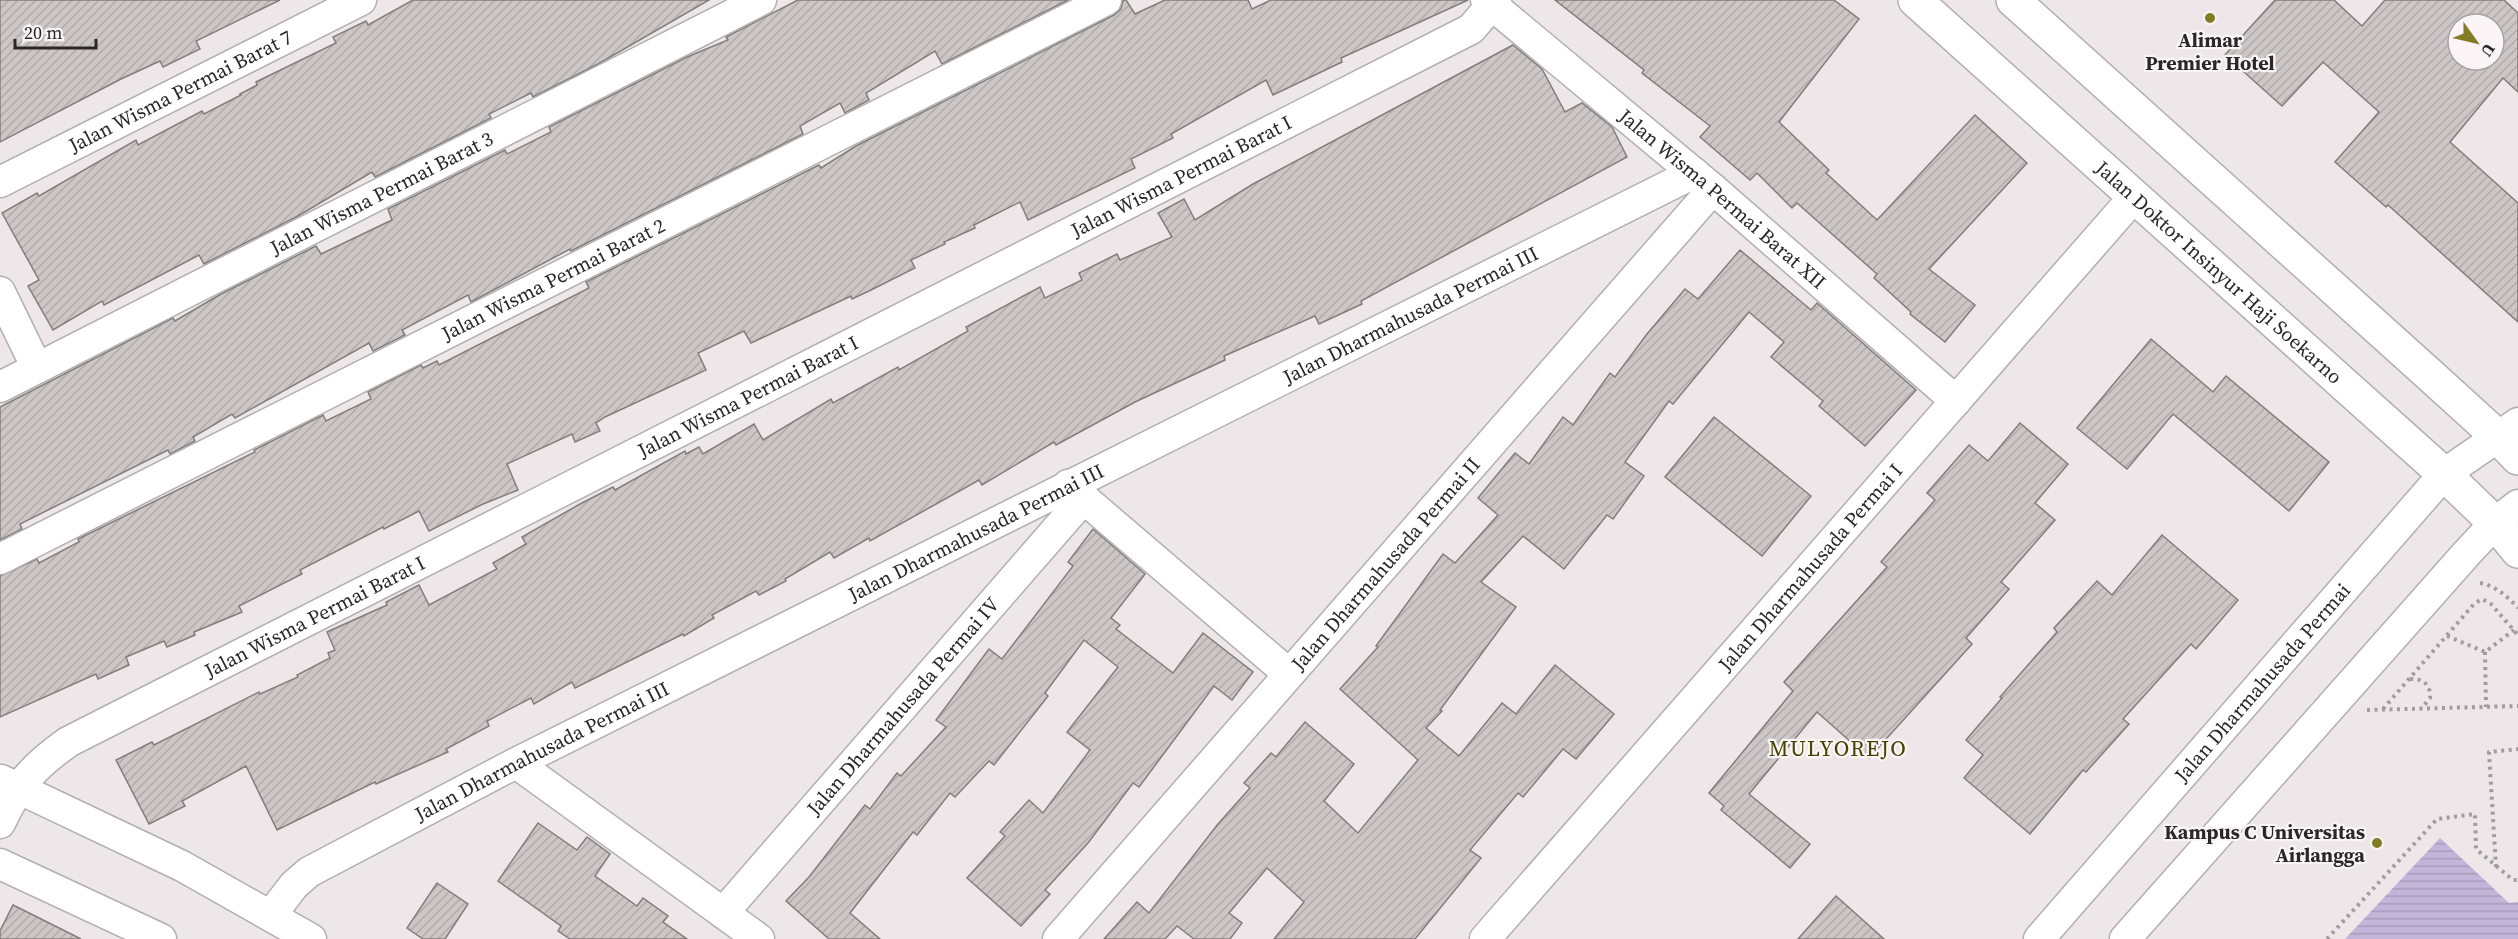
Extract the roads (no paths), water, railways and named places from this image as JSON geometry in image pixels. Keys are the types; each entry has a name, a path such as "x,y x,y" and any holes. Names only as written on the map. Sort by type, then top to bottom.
{"main road":[{"name":"Jalan Doktor Insinyur Haji Soekarno","path":"1915,0 2444,474 2506,514 2518,551"},
{"path":"2013,0 2511,439"}],"street":[{"name":"Jalan Wisma Permai Barat 7","path":"0,182 361,0"},
{"name":"Jalan Wisma Permai Barat 3","path":"0,387 761,0"},
{"name":"Jalan Wisma Permai Barat 2","path":"0,559 1106,0"},
{"name":"Jalan Wisma Permai Barat XII","path":"1492,2 1704,181 1956,401"},
{"name":"Jalan Wisma Permai Barat I","path":"6,799 45,759 68,742 1471,29 1492,2"},
{"name":"Jalan Dharmahusada Permai III","path":"271,915 294,885 309,872 516,763 1076,492 1704,181"},
{"name":"Jalan Dharmahusada Permai II","path":"1058,939 1289,675 1704,181"},
{"name":"Jalan Dharmahusada Permai I","path":"1485,939 2134,197"},
{"path":"0,292 37,368"},
{"name":"Jalan Dharmahusada Permai","path":"2039,939 2444,474 2511,439"},
{"path":"1076,492 1289,675"},
{"name":"Jalan Dharmahusada Permai IV","path":"723,913 1076,492"},
{"path":"2125,939 2506,514"},
{"path":"516,763 759,939"},
{"path":"6,799 150,850 271,915 310,939"},
{"path":"0,864 161,939"}],"place":[{"name":"Alimar Premier Hotel","path":"2210,18"},
{"name":"Kampus C Universitas Airlangga","path":"2377,843"}],"district":[{"name":"MULYOREJO","path":"1838,748"}]}
